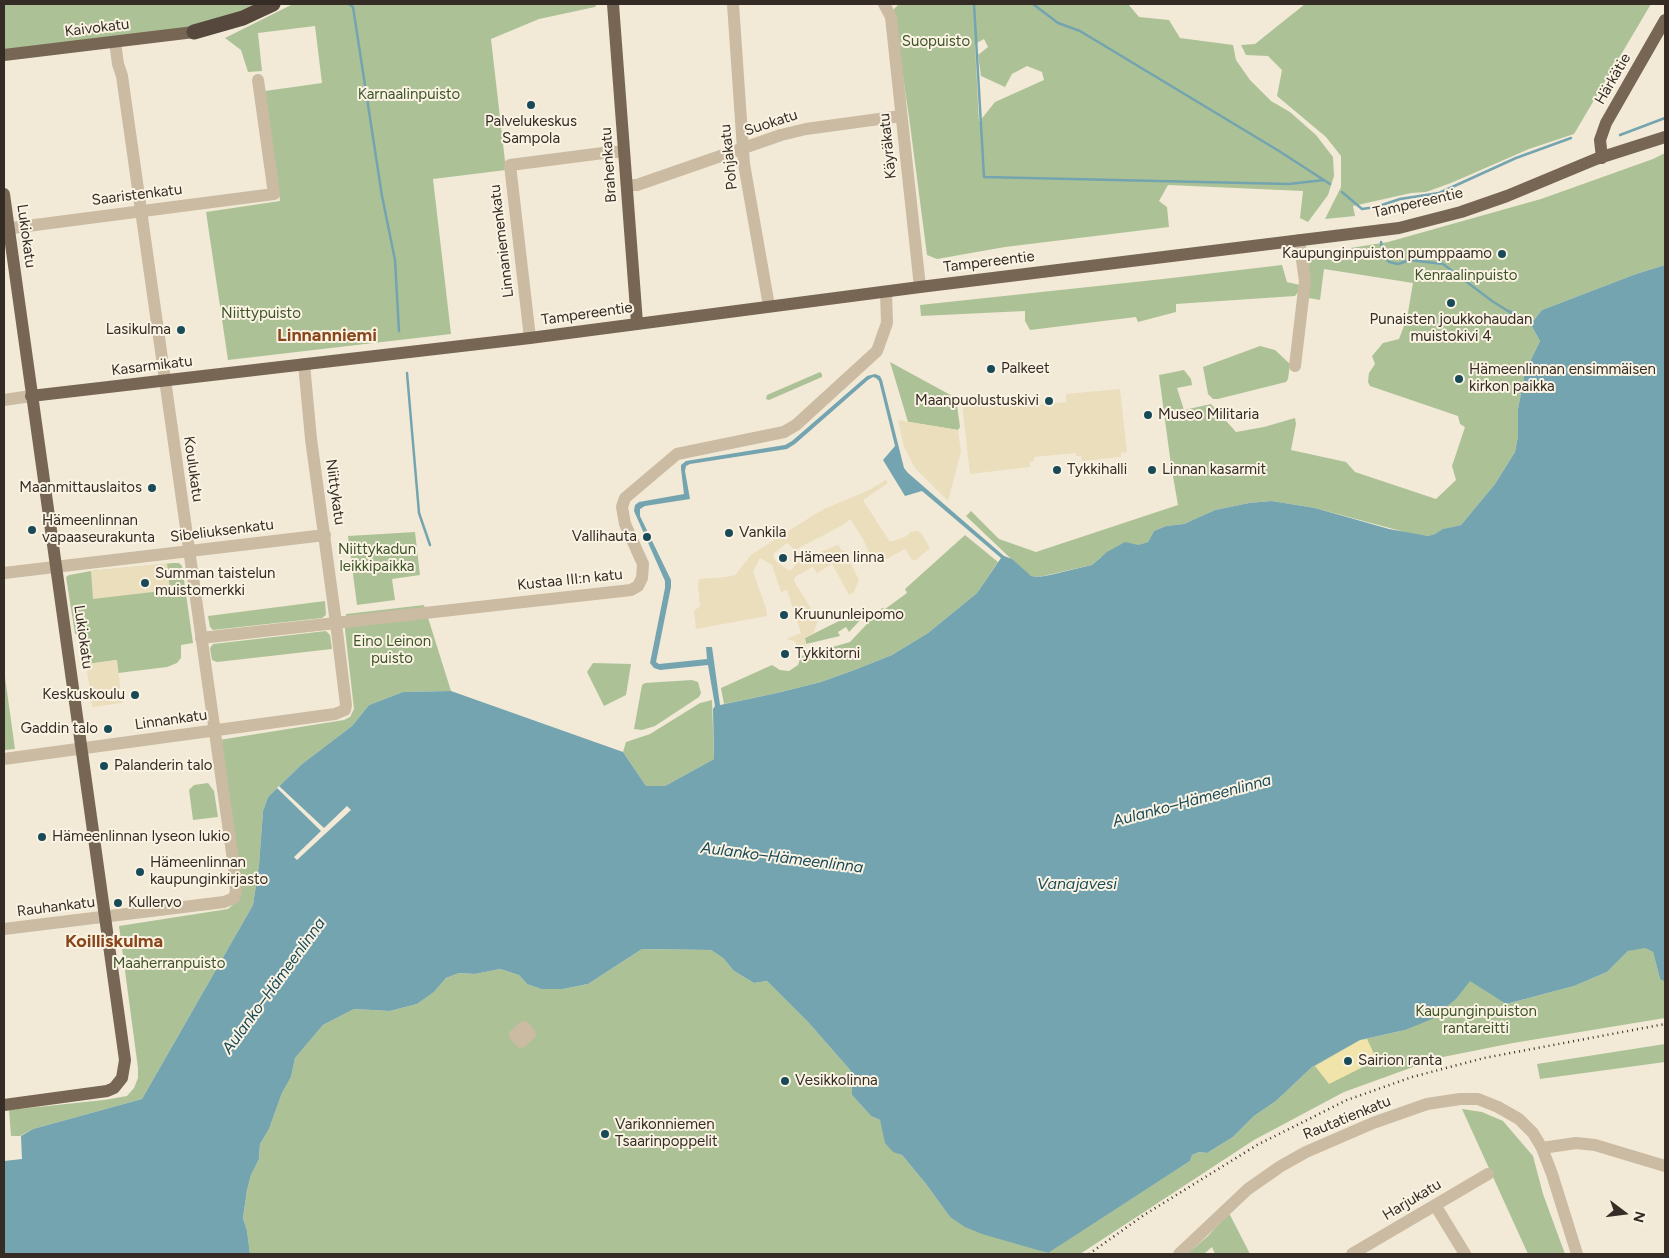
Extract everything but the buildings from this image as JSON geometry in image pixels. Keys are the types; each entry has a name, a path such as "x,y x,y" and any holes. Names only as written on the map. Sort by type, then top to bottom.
{"highway":[{"path":"194,32 244,18 273,4"}],"main road":[{"name":"Brahenkatu","path":"613,4 637,324"},
{"name":"Härkätie","path":"1602,158 1600,140 1606,124 1665,20"},
{"name":"Kaivokatu","path":"4,56 194,32"},
{"name":"Tampereentie","path":"304,364 530,338 769,306 1399,228 1461,212 1507,196 1602,158 1665,137"},
{"name":"Lukiokatu","path":"4,194 6,228 125,1060 125,1071 114,1088 98,1093 4,1105"},
{"name":"Kasarmikatu","path":"31,396 304,364"}],"street":[{"name":"Pohjakatu","path":"733,4 742,150 769,306"},
{"name":"Käyräkatu","path":"884,4 891,16 920,287"},
{"name":"Koulukatu","path":"115,42 122,76 235,877 236,891 231,900"},
{"name":"Saaristenkatu","path":"6,228 274,194 258,80"},
{"name":"Suokatu","path":"627,185 637,185 806,128 901,116"},
{"name":"Linnaniemenkatu","path":"530,338 510,165 624,152"},
{"path":"1295,366 1305,281 1299,240"},
{"name":"Kustaa III:n katu","path":"201,638 631,590 638,586 642,578 643,564 625,524 622,507 625,498 677,454 784,432 796,425 877,351 887,323 886,292"},
{"name":"Niittykatu","path":"304,364 311,439 346,705 343,712"},
{"name":"Kasarmikatu","path":"4,400 31,396"},
{"name":"Sibeliuksenkatu","path":"4,573 325,535"},
{"name":"Linnankatu","path":"4,759 343,712"},
{"name":"Rauhankatu","path":"4,930 231,900"},
{"name":"Rautatienkatu","path":"1180,1254 1248,1189 1281,1166 1306,1152 1372,1123 1428,1104 1449,1100 1478,1099 1498,1106 1519,1119 1533,1133 1542,1148 1552,1174 1577,1254"},
{"path":"1542,1148 1576,1143 1595,1145 1665,1166"},
{"name":"Harjukatu","path":"1352,1254 1488,1174"},
{"path":"1435,1206 1465,1254"}],"green space":[{"path":"4,4 260,4 189,28 4,51"},
{"name":"Karnaalinpuisto","path":"293,4 597,4 595,7 539,19 491,39 506,170 433,179 451,334 228,360 206,212 280,201 265,91 322,83 315,26 258,33 262,71 248,72 241,50 225,38"},
{"name":"Suopuisto","path":"899,4 1128,4 1139,17 1169,20 1180,38 1233,45 1236,60 1250,80 1271,101 1290,112 1316,135 1333,157 1334,176 1328,195 1308,222 1300,218 1303,191 1168,185 1159,201 1167,207 1169,227 1005,247 937,259 927,255 893,10","holes":["984,39 988,47 978,55 981,76 1005,87 1012,74 1027,66 1042,72 1044,80 995,102 979,122 975,44"]},
{"path":"1305,4 1651,4 1574,134 1529,149 1426,192 1411,193 1353,206 1355,216 1325,219 1341,187 1341,156 1326,137 1277,96 1282,70 1268,56 1246,55 1241,45 1255,44"},
{"name":"Kenraalinpuisto","path":"1665,153 1665,265 1636,274 1542,310 1534,320 1527,319 1511,310 1509,315 1531,325 1540,341 1525,372 1518,409 1518,436 1515,452 1495,484 1461,525 1444,529 1428,536 1412,534 1315,508 1272,501 1249,503 1215,510 1184,524 1166,526 1154,531 1148,542 1101,557 1092,565 1039,577 1027,574 966,516 971,511 999,539 1036,552 1178,505 1159,375 1184,370 1191,379 1192,385 1177,388 1184,410 1211,404 1236,432 1264,427 1295,418 1296,424 1291,450 1346,462 1355,472 1436,499 1456,480 1452,466 1465,427 1460,424 1458,416 1370,386 1368,382 1369,373 1375,364 1372,356 1383,343 1399,339 1407,318 1413,283 1324,269 1320,300 1309,298 1307,255 1388,242 1541,199"},
{"path":"1282,265 1287,282 1300,285 1299,291 1295,296 1176,304 1176,312 1138,322 1136,317 1030,330 1025,321 1025,311 921,316 920,305"},
{"path":"1260,346 1275,350 1290,364 1286,382 1213,399 1208,394 1203,367"},
{"path":"890,362 956,398 960,427 958,430 908,422"},
{"path":"820,372 822,377 769,400 766,399 767,395"},
{"name":"Niittykadun leikkipaikka","path":"415,532 420,575 392,579 395,600 357,605 348,536"},
{"path":"965,535 998,562 977,593 928,633 892,655 821,682 724,704 721,688 772,665 780,670 789,671 798,665 801,656 850,642 882,608 885,609 907,593 905,589"},
{"path":"179,563 182,566 193,643 181,645 181,658 177,663 167,667 118,673 116,660 83,665 79,634 75,634 66,577 91,571"},
{"path":"325,601 326,615 322,618 213,630 210,627 208,616"},
{"path":"424,605 451,691 403,692 369,705 352,726 302,764 268,797 263,811 259,865 253,905 142,1099 33,1129 20,1136 11,1136 9,1110 127,1096 134,1088 138,1078 138,1068 119,926 228,909 235,903 219,740 344,720 350,717 354,709 345,630 346,614"},
{"path":"856,609 864,616 849,632 846,627 838,632 840,636 806,644 805,638 843,619"},
{"path":"326,631 330,635 332,649 217,662 212,660 210,648 213,644"},
{"path":"593,663 631,664 626,695 604,706 587,672"},
{"path":"4,670 15,749 4,750"},
{"path":"692,680 698,682 701,693 699,697 655,726 642,730 634,729 642,685 645,683"},
{"path":"712,700 714,759 665,786 646,786 623,752 626,742 650,734 700,703"},
{"path":"208,783 214,791 218,817 193,820 189,790 194,785"},
{"name":"Kaupunginpuiston rantareitti","path":"1645,948 1653,952 1660,979 1665,956 1665,1018 1513,1043 1438,1058 1344,1092 1254,1140 1080,1254 250,1254 243,1218 247,1190 251,1175 259,1159 260,1144 269,1129 282,1093 291,1077 295,1058 323,1025 354,1009 390,1011 417,1004 434,992 446,978 459,973 475,974 500,969 519,975 527,984 541,989 563,989 588,984 642,949 711,950 723,958 734,971 754,983 767,981 808,1022 851,1071 852,1095 871,1116 880,1120 893,1151 902,1155 950,1217 1047,1253 1190,1161 1192,1155 1199,1152 1207,1153 1233,1137 1254,1116 1276,1101 1312,1067 1360,1040 1405,1030 1457,998 1470,980 1506,1004 1574,986 1607,972 1628,951"},
{"path":"1665,1044 1665,1062 1540,1079 1537,1064"},
{"path":"1462,1109 1482,1112 1503,1121 1533,1156 1543,1194 1565,1254 1528,1254"},
{"path":"1229,1213 1250,1254 1215,1254 1212,1247 1204,1254 1187,1254 1208,1236"}],"sand":[{"name":"Sairion ranta","path":"1367,1039 1377,1060 1329,1084 1315,1066 1360,1040"}],"shaded area":[{"path":"1120,389 1127,452 1121,453 1121,457 1082,461 1081,456 1076,456 1076,453 1034,457 1034,461 1030,462 1030,467 970,474 962,404 1036,397 1037,405 1066,402 1066,394"},
{"path":"898,420 958,430 961,452 948,501 915,468 904,447"},
{"path":"886,480 888,483 863,500 890,542 907,536 910,532 917,531 921,533 930,548 916,560 912,560 905,549 874,564 863,539 850,519 843,525 795,550 787,543 773,554 774,559 778,563 790,571 800,560 838,545 842,551 845,551 859,580 854,592 849,595 832,564 817,573 813,567 796,576 794,581 818,620 813,634 805,638 806,648 800,650 794,641 786,639 801,633 787,590 781,592 772,565 760,558 753,572 767,616 696,629 694,611 700,606 699,579 735,575 752,554 822,510 869,490"},
{"path":"167,563 170,590 93,599 91,571"},
{"path":"117,660 122,703 92,707 86,664"}],"water":[{"name":"Vanajavesi","path":"1665,265 1664,981 1660,979 1653,952 1645,948 1628,951 1607,972 1574,986 1506,1004 1470,981 1457,998 1432,1019 1405,1030 1360,1040 1312,1067 1276,1101 1254,1116 1233,1137 1207,1153 1199,1152 1192,1155 1190,1161 1048,1253 982,1234 965,1227 950,1217 902,1155 893,1152 885,1143 880,1120 871,1116 852,1095 851,1071 808,1022 767,981 754,983 734,971 723,958 711,950 642,949 588,984 563,989 541,989 527,984 519,975 500,969 475,974 459,973 446,978 434,992 417,1004 390,1011 354,1009 323,1025 295,1058 291,1077 282,1093 269,1129 260,1144 259,1159 251,1175 247,1190 243,1218 250,1254 4,1254 4,1161 22,1159 21,1136 33,1129 142,1099 253,905 259,865 263,811 268,797 302,764 352,726 369,705 403,692 451,691 623,752 646,786 665,786 714,759 713,709 715,706 708,665 660,670 654,668 650,663 665,581 634,511 635,505 639,502 684,494 681,465 686,461 785,445 867,376 875,374 880,376 882,380 904,468 1004,556 1012,559 1031,576 1039,577 1092,565 1107,552 1125,542 1138,545 1148,542 1154,531 1166,526 1184,524 1215,510 1249,503 1272,501 1315,508 1389,529 1428,536 1443,529 1461,525 1495,484 1515,452 1518,436 1518,409 1525,372 1540,341 1531,325 1509,314 1508,311 1511,310 1527,319 1534,320 1542,310 1636,274","holes":["873,377 879,381 895,446 883,460 905,496 922,491 1001,558 977,593 928,633 892,655 821,682 720,705 712,647 706,647 707,659 659,664 656,662 671,580 640,516 640,509 645,506 690,499 685,471 686,466 690,464 787,449 868,380"]}],"pier":[{"path":"279,786 324,828 347,806 351,810 297,860 294,857 321,831 277,788"}],"waterway":[{"path":"349,4 353,7 382,196 395,260 399,331"},
{"path":"974,4 984,177 1289,184 1324,180"},
{"path":"1033,4 1058,23 1080,31 1279,151 1330,184"},
{"path":"1620,135 1665,118"},
{"path":"1376,207 1400,199 1439,193 1516,158 1571,138"},
{"path":"1342,192 1362,209 1376,207 1376,212"},
{"path":"1381,242 1383,255 1389,262 1398,264 1410,260 1443,264 1508,311"},
{"path":"407,373 419,513 430,545"}],"railway":[{"path":"1089,1254 1144,1215 1257,1145 1347,1100 1412,1077 1484,1058 1665,1024"}],"place":[{"name":"Palvelukeskus Sampola","path":"531,105"},
{"name":"Kaupunginpuiston pumppaamo","path":"1502,254"},
{"name":"Punaisten joukkohaudan muistokivi 4","path":"1451,303"},
{"name":"Lasikulma","path":"181,330"},
{"name":"Palkeet","path":"991,369"},
{"name":"Hämeenlinnan ensimmäisen kirkon paikka","path":"1459,379"},
{"name":"Maanpuolustuskivi","path":"1049,401"},
{"name":"Museo Militaria","path":"1148,415"},
{"name":"Tykkihalli","path":"1057,470"},
{"name":"Linnan kasarmit","path":"1152,470"},
{"name":"Maanmittauslaitos","path":"152,488"},
{"name":"Hämeenlinnan vapaaseurakunta","path":"32,530"},
{"name":"Vankila","path":"729,533"},
{"name":"Vallihauta","path":"647,537"},
{"name":"Hämeen linna","path":"783,558"},
{"name":"Summan taistelun muistomerkki","path":"145,583"},
{"name":"Kruununleipomo","path":"784,615"},
{"name":"Tykkitorni","path":"785,654"},
{"name":"Keskuskoulu","path":"135,695"},
{"name":"Gaddin talo","path":"108,729"},
{"name":"Palanderin talo","path":"104,766"},
{"name":"Hämeenlinnan lyseon lukio","path":"42,837"},
{"name":"Hämeenlinnan kaupunginkirjasto","path":"140,872"},
{"name":"Kullervo","path":"118,903"},
{"name":"Sairion ranta","path":"1348,1061"},
{"name":"Vesikkolinna","path":"785,1081"},
{"name":"Varikonniemen Tsaarinpoppelit","path":"605,1134"}],"district":[{"name":"Linnanniemi","path":"327,336"},
{"name":"Koilliskulma","path":"114,942"}],"park label":[{"name":"Niittypuisto","path":"261,314"},
{"name":"Eino Leinon puisto","path":"392,650"},
{"name":"Maaherranpuisto","path":"169,964"}],"water label":[{"name":"Aulanko–Hämeenlinna","path":"1192,801"},
{"name":"Aulanko–Hämeenlinna","path":"782,858"},
{"name":"Aulanko–Hämeenlinna","path":"274,986"}]}
